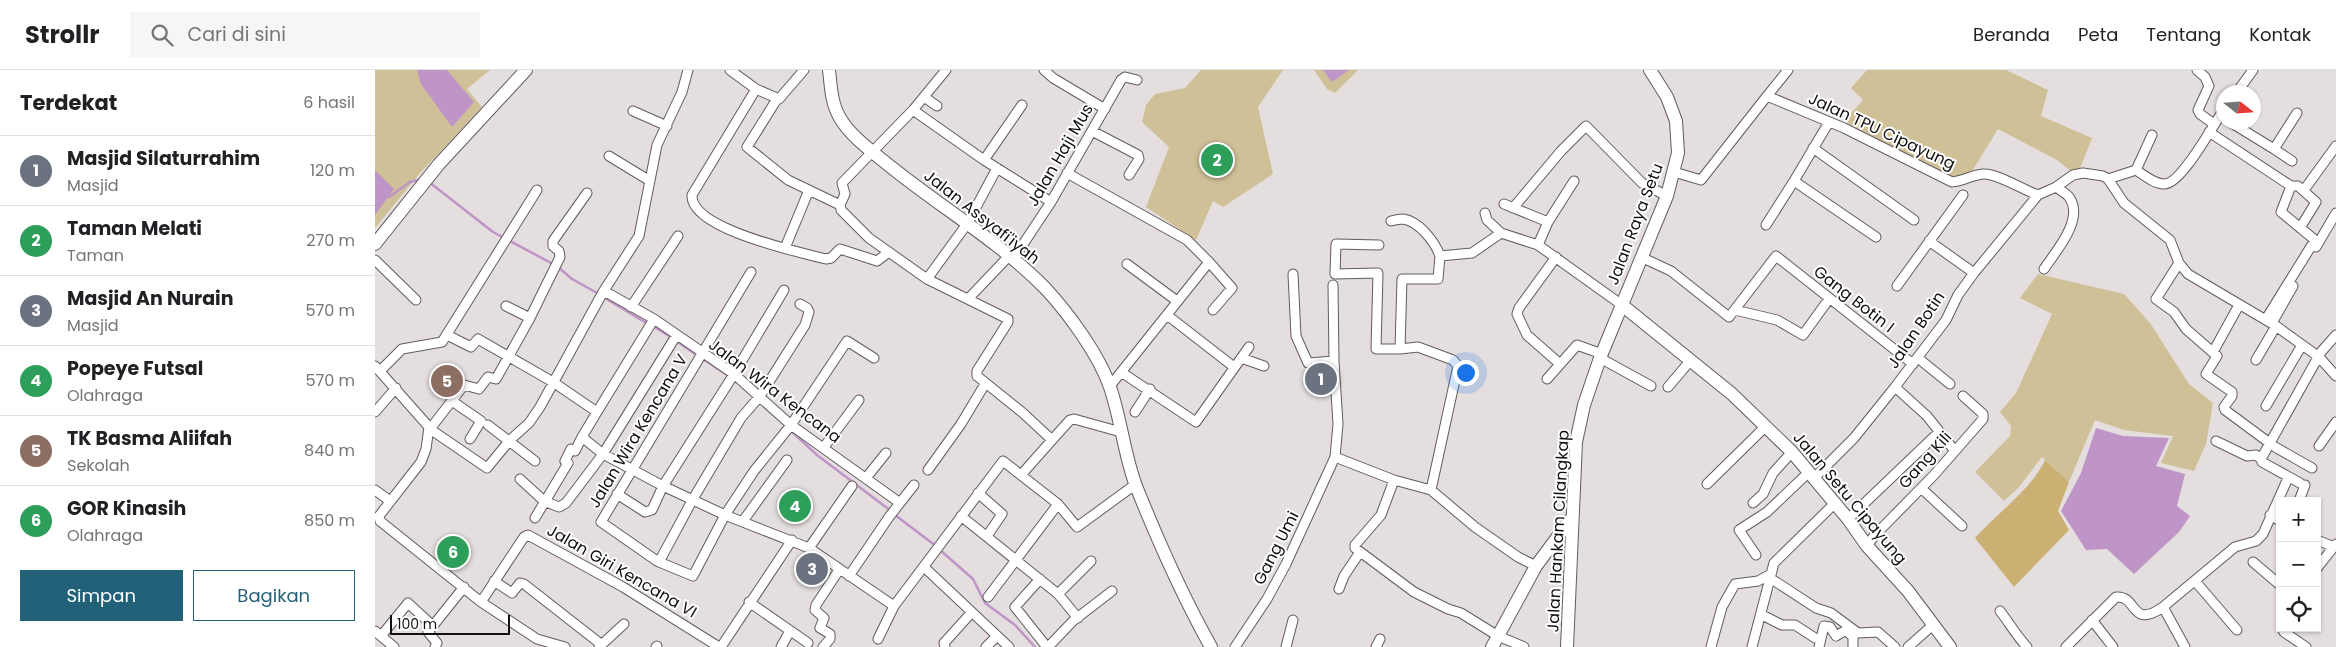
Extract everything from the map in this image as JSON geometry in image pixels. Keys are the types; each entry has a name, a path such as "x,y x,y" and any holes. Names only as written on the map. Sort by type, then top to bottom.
{"street":[{"path":"375,244 426,181 526,70"},
{"path":"537,190 447,335 438,343 402,350 378,368 429,428 487,468 510,440 529,422 602,294 639,236 657,146 682,92 688,70"},
{"path":"730,70 756,89 778,99"},
{"path":"804,70 778,99 747,147 788,180 840,205"},
{"name":"Jalan Assyafi'iyah","path":"829,70 834,105 840,118 967,224 1012,257 1066,312 1110,386 1136,484 1170,567 1211,647"},
{"path":"946,70 913,110 842,183 845,194 840,205 841,210 889,252 927,279 1008,319 1008,322 977,371 977,376 1023,413 1052,440"},
{"path":"1044,70 1053,78 1105,109"},
{"name":"Jalan Raya Setu","path":"1622,305 1667,196 1674,172 1677,152 1676,121 1667,97 1650,70"},
{"path":"1674,172 1701,180 1788,70"},
{"path":"2197,70 2205,77 2209,86 2198,110 2212,128 2291,186 2298,186 2315,199 2316,204 2300,228"},
{"path":"2242,85 2253,70"},
{"name":"Jalan Haji Mus","path":"968,299 1012,257 1051,202 1121,80 1125,77 1137,80"},
{"path":"756,89 727,134 692,195 692,201 700,213 731,231 826,259 831,258 840,249 877,261 889,252"},
{"name":"Jalan TPU Cipayung","path":"1767,96 1829,122 1943,179 1952,182 1963,181 1983,174 1989,175 2038,195"},
{"path":"924,97 937,106"},
{"path":"984,160 1022,105"},
{"path":"913,110 984,160 1051,202"},
{"path":"633,111 667,126"},
{"path":"2274,149 2297,113"},
{"path":"1766,225 1829,122"},
{"path":"2108,179 2137,170 2161,184 2171,182 2182,172 2216,123"},
{"path":"1513,208 1561,151 1586,126 1642,183 1667,196"},
{"path":"1092,130 1139,156 1129,175"},
{"path":"2243,130 2292,161"},
{"path":"2137,170 2152,135"},
{"path":"2304,190 2336,146"},
{"path":"1813,148 1914,220"},
{"path":"609,156 650,181"},
{"path":"927,279 967,224 997,168"},
{"path":"1067,173 1187,240 1231,286 1231,290 1213,310"},
{"path":"2038,195 2057,187 2073,175 2096,173 2108,179 2124,203 2170,240 2179,263 2195,279 2271,323 2319,357 2336,376"},
{"path":"1794,180 1876,237"},
{"path":"1537,245 1548,222 1574,181"},
{"path":"2256,360 2271,323 2315,240 2280,210 2292,189 2291,186"},
{"path":"2044,269 2066,236 2072,222 2072,203 2069,196 2057,187"},
{"path":"785,248 809,190"},
{"path":"565,647 537,639 481,602 380,521 379,516 421,462 426,449 429,428 465,384 479,389 488,377 496,379 530,318 559,259 559,251 553,246 553,241 587,193"},
{"path":"1897,286 1963,195"},
{"name":"Jalan Botin","path":"1756,555 1739,530 1767,512 1854,438 1916,361 1946,320 1958,295 1974,273 2038,195"},
{"path":"1504,204 1548,222"},
{"path":"1485,213 1487,220 1501,233 1537,245 1622,305"},
{"path":"2271,323 2336,213"},
{"path":"1391,221 1403,219 1413,222 1424,231 1440,256 1438,279 1401,280 1400,349"},
{"path":"1440,256 1472,253 1501,233"},
{"path":"631,307 678,236"},
{"path":"1929,240 1974,273"},
{"path":"1379,245 1336,244 1335,274 1379,273 1376,349 1419,348 1453,360 1458,366 1431,490"},
{"name":"Gang Botin I","path":"1735,310 1776,256 1829,299 1950,384"},
{"path":"1555,257 1519,308 1517,314 1527,336 1560,364"},
{"path":"1643,258 1671,271 1726,316 1731,317 1735,310 1777,320 1803,335 1829,299"},
{"path":"375,260 416,300"},
{"path":"1110,386 1209,262"},
{"path":"2179,263 2159,292 2156,301 2174,312 2186,329 2213,352 2217,358 2206,374 2232,392 2232,396 2224,407 2225,410 2271,444 2312,468"},
{"path":"1127,264 1177,301"},
{"name":"Jalan Wira Kencana V","path":"659,562 601,524 631,468 701,357 751,272"},
{"path":"1293,274 1297,342 1308,363 1333,361"},
{"name":"Gang Umi","path":"1235,647 1267,599 1287,564 1335,457 1338,424 1333,361 1333,284"},
{"path":"617,494 645,512 649,512 663,486 784,290"},
{"name":"Jalan Wira Kencana","path":"602,294 631,307 651,324 732,377 758,398 789,428 824,447 900,503"},
{"path":"800,304 807,308 809,312 805,325 758,398 741,418 693,499 659,562 693,576 725,515 754,472 789,428 847,342 874,358"},
{"name":"Jalan Hankam Cilangkap","path":"1567,647 1571,519 1576,442 1584,405 1601,356 1622,305"},
{"name":"Jalan Setu Cipayung","path":"1622,305 1732,394 1792,452 1848,518 1867,546 1934,624 1950,647"},
{"path":"2213,352 2239,305"},
{"path":"506,306 530,318"},
{"path":"1167,315 1233,367"},
{"path":"535,518 568,463 565,461 571,449 575,451 651,324"},
{"path":"447,335 471,347 478,339 510,355 597,412"},
{"path":"2261,459 2319,357 2336,335"},
{"path":"520,479 545,501 561,507 603,454 675,339"},
{"path":"2267,406 2302,345"},
{"path":"1547,378 1577,346 1601,356 1651,386"},
{"path":"1121,372 1196,422 1233,367 1249,347"},
{"path":"1241,358 1264,366"},
{"path":"1669,387 1691,360"},
{"path":"928,470 961,424 985,384"},
{"path":"1895,387 1927,416 1954,450"},
{"path":"375,412 396,388"},
{"path":"1135,412 1149,389"},
{"name":"Gang Kili","path":"1867,546 1984,416 1963,396"},
{"path":"824,447 859,400"},
{"path":"452,401 481,420 469,439"},
{"path":"1021,475 1069,420 1074,419 1121,432"},
{"path":"2319,446 2336,422"},
{"path":"488,425 535,461"},
{"path":"1707,484 1765,427"},
{"path":"1848,518 1939,432"},
{"path":"582,437 603,454 663,486 725,515 809,548 894,606"},
{"path":"2216,441 2247,456 2256,455 2262,462 2302,484 2300,497"},
{"path":"1753,503 1763,494 1773,473 1792,452"},
{"path":"866,478 886,453"},
{"path":"1335,457 1394,480 1431,490 1475,527 1518,557 1536,566"},
{"path":"743,521 787,460"},
{"path":"878,639 894,606 1003,461 1058,504 1077,528 1136,484"},
{"path":"2065,647 2119,596 2143,616 2150,616 2163,608 2235,546 2259,539 2288,478"},
{"path":"1394,480 1381,515 1355,545 1361,552 1415,592 1448,610 1461,613 1495,641 1524,647"},
{"path":"849,576 891,514 914,485"},
{"path":"809,548 852,486"},
{"path":"1921,488 1962,526"},
{"path":"375,490 390,501"},
{"path":"978,493 1002,514 987,536"},
{"path":"1751,647 1762,615 1771,576 1779,557 1835,503"},
{"path":"988,596 1058,504"},
{"path":"2270,515 2276,518"},
{"path":"961,516 1058,594 1078,618"},
{"path":"1495,641 1536,566 1571,519"},
{"name":"Jalan Giri Kencana VI","path":"481,602 523,537 528,535 623,587 720,647"},
{"path":"720,647 792,540"},
{"path":"2321,541 2335,546 2321,563"},
{"path":"1339,589 1344,576 1361,552"},
{"path":"1058,594 1091,561"},
{"path":"2253,562 2276,582"},
{"path":"924,567 1009,647"},
{"path":"823,647 830,639 830,634 820,628 824,618 815,610 816,605 839,570"},
{"path":"1711,647 1722,608 1735,584 1758,582 1771,576"},
{"path":"1771,576 1816,608 1831,613 1858,633 1878,632 1895,647"},
{"path":"1040,580 1015,607 1045,646 1049,646 1078,618 1112,591"},
{"path":"494,581 512,593 520,582 524,584 600,646 624,624"},
{"path":"2195,581 2237,630"},
{"path":"436,646 428,634 464,587"},
{"path":"749,602 808,642"},
{"path":"394,647 378,633 408,603 433,626"},
{"path":"2163,608 2185,647"},
{"path":"2000,611 2012,626 2014,633 2027,647"},
{"path":"945,647 944,643 948,636 972,612"},
{"path":"1762,615 1782,626 1795,624 1815,638"},
{"path":"1286,647 1293,620"},
{"path":"2092,620 2113,647"},
{"path":"1908,647 1934,624"},
{"path":"1819,647 1824,626 1830,628 1836,636 1846,630 1853,637 1853,647"},
{"path":"781,647 790,631"},
{"path":"2284,632 2306,647"},
{"path":"986,647 997,636"}],"shaded area":[{"path":"375,70 490,70 467,89 482,107 421,172 375,228"},
{"path":"417,70 447,70 474,102 452,127 421,84"},
{"path":"1201,70 1283,70 1258,107 1273,174 1223,207 1213,201 1196,240 1146,207 1169,147 1142,122 1146,105 1155,94 1185,88"},
{"path":"1314,70 1358,70 1335,93 1327,89"},
{"path":"1323,70 1349,70 1332,82"},
{"path":"1867,70 2006,70 2048,90 2041,116 2092,138 2079,171 2072,172 2057,160 1998,129 1971,173 1952,178 1844,121 1863,100 1851,88"},
{"path":"375,170 394,189 375,215"},
{"path":"2038,274 2124,294 2150,323 2189,384 2213,403 2206,444 2194,471 2161,463 2173,436 2124,430 2095,420 2069,482 2042,457 2019,487 2004,501 1975,472 2010,436 2011,426 2000,412 2016,393 2052,314 2020,298"},
{"path":"2096,428 2123,436 2169,438 2156,466 2185,474 2177,506 2190,516 2179,532 2134,574 2107,549 2086,550 2061,511 2081,473"},
{"path":"2045,460 2069,482 2058,511 2069,530 2014,587 1975,538 2023,491"}],"waterway":[{"path":"389,197 410,182 422,179"},
{"path":"429,182 493,232 553,264"},
{"path":"558,267 572,279 599,294"},
{"path":"603,297 648,324"},
{"path":"653,326 672,338"},
{"path":"676,341 730,377"},
{"path":"790,430 817,455 891,511"},
{"path":"895,515 936,546"},
{"path":"940,550 973,579 985,603 1015,625 1035,647"}],"place":[{"name":"Taman Melati","path":"1217,160"},
{"name":"Masjid Silaturrahim","path":"1321,379"},
{"name":"TK Basma Aliifah","path":"447,381"},
{"name":"Popeye Futsal","path":"795,506"},
{"name":"GOR Kinasih","path":"453,552"},
{"name":"Masjid An Nurain","path":"812,569"}]}
